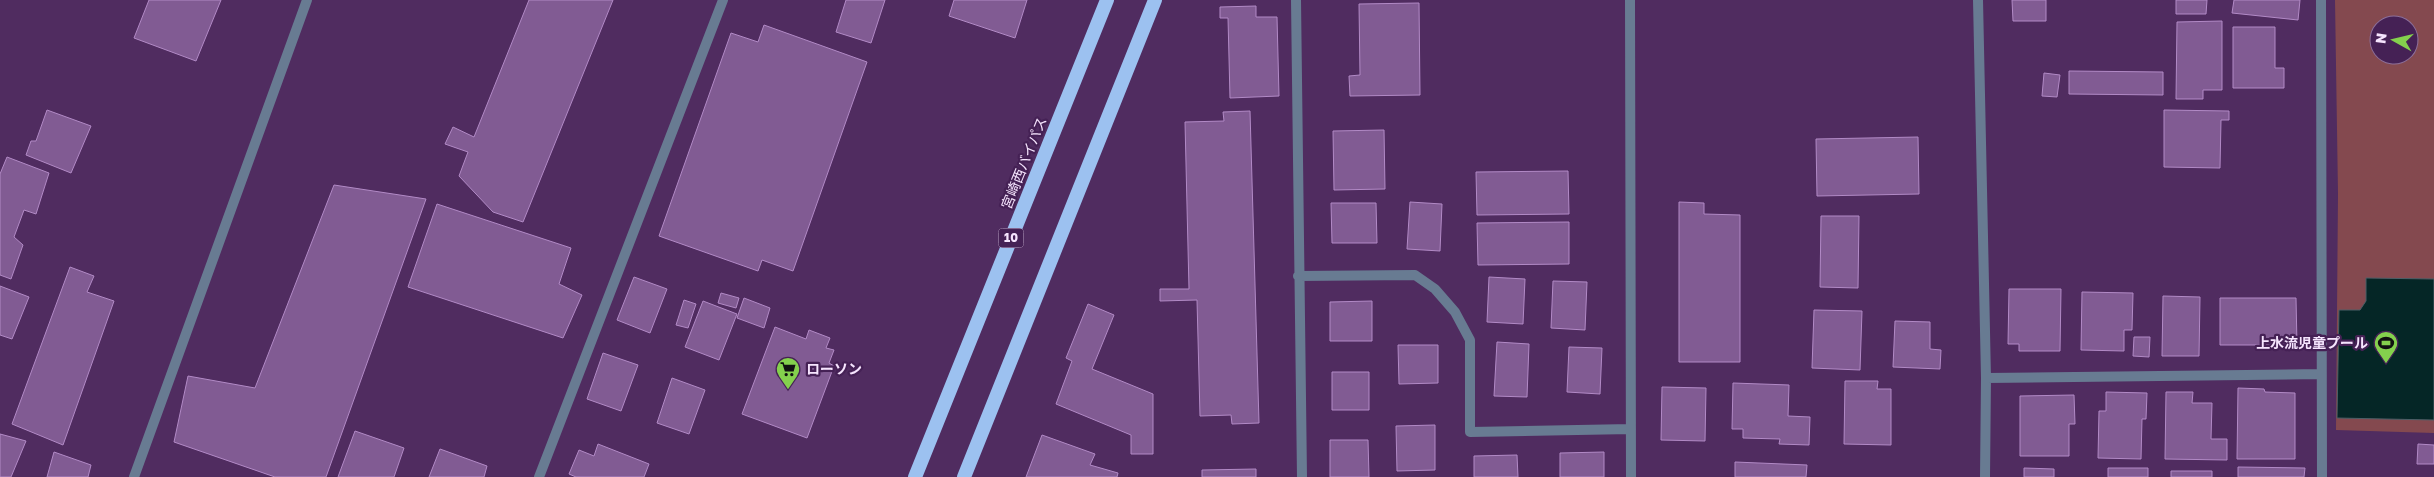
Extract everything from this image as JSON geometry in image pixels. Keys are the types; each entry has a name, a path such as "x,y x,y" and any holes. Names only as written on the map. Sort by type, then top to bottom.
{"highway":[{"name":"宮崎西バイパス","path":"915,477 1107,0"},
{"path":"964,477 1155,0"}],"street":[{"path":"134,477 307,0"},
{"path":"539,477 723,0"},
{"path":"1296,0 1302,477"},
{"path":"1630,0 1631,477"},
{"path":"1978,0 1986,378 1985,477"},
{"path":"2321,0 2322,477"},
{"path":"1298,276 1415,275 1435,289 1455,312 1470,340 1470,432 1631,429"},
{"path":"1986,378 2321,374"}],"shaded area":[{"path":"2335,0 2434,0 2434,433 2336,430 2338,194"},
{"name":"上水流児童プール","path":"2366,278 2434,279 2434,420 2337,418 2339,310 2360,310 2366,301"}],"building":[{"path":"149,0 221,0 196,61 134,38"},
{"path":"529,0 613,0 523,222 493,212 459,176 468,152 445,144 453,127 474,137"},
{"path":"846,0 885,0 871,43 836,32"},
{"path":"954,0 1027,0 1015,38 949,16"},
{"path":"2012,0 2046,0 2046,21 2013,21"},
{"path":"2176,0 2207,0 2206,14 2176,14"},
{"path":"2234,0 2300,0 2298,20 2232,13"},
{"path":"1419,3 1420,95 1350,96 1349,76 1360,75 1359,4"},
{"path":"1256,6 1256,17 1277,17 1279,96 1230,98 1228,18 1220,18 1220,7"},
{"path":"2222,21 2222,90 2203,90 2203,99 2176,99 2177,22"},
{"path":"764,25 867,62 793,271 762,260 758,271 659,236 731,33 758,42"},
{"path":"2233,27 2275,27 2275,68 2284,68 2284,88 2233,88"},
{"path":"2069,71 2163,72 2163,95 2069,94"},
{"path":"2044,73 2060,75 2057,97 2042,96"},
{"path":"47,110 91,126 71,173 26,155 31,141 36,141"},
{"path":"2164,110 2229,111 2229,120 2221,120 2220,168 2164,167"},
{"path":"1250,111 1259,423 1232,424 1231,415 1200,416 1197,300 1160,301 1160,289 1189,289 1185,122 1224,121 1223,112"},
{"path":"1384,130 1385,189 1334,190 1333,131"},
{"path":"1918,137 1919,194 1817,196 1816,139"},
{"path":"7,157 49,173 36,214 24,210 14,237 23,245 11,279 0,275 0,174"},
{"path":"1568,171 1569,214 1477,215 1476,172"},
{"path":"334,185 426,199 326,477 275,477 174,442 188,376 255,388"},
{"path":"1410,202 1442,204 1440,251 1407,249"},
{"path":"1679,202 1704,203 1704,214 1740,215 1740,362 1679,362"},
{"path":"1331,203 1376,203 1377,243 1332,243"},
{"path":"437,204 571,248 559,284 582,295 563,338 408,287"},
{"path":"1821,216 1859,216 1858,288 1820,287"},
{"path":"1569,222 1569,264 1478,265 1477,223"},
{"path":"70,267 94,276 87,292 114,301 63,445 12,424"},
{"path":"634,277 667,289 650,333 617,320"},
{"path":"1489,277 1525,279 1523,324 1487,322"},
{"path":"1553,281 1587,282 1585,330 1551,328"},
{"path":"0,286 29,297 12,339 0,335"},
{"path":"2009,289 2061,289 2060,351 2019,351 2019,344 2008,344"},
{"path":"2082,292 2133,293 2132,330 2124,330 2124,351 2081,350"},
{"path":"721,293 739,298 736,308 718,303"},
{"path":"2163,296 2200,297 2199,356 2162,356"},
{"path":"744,298 770,308 764,328 737,318"},
{"path":"2220,298 2296,298 2297,345 2220,345"},
{"path":"684,300 696,304 688,328 676,325"},
{"path":"703,301 737,314 719,360 685,347"},
{"path":"1372,301 1372,341 1330,341 1330,302"},
{"path":"1088,304 1114,315 1092,369 1153,394 1153,454 1131,454 1131,435 1056,404 1072,361 1066,358"},
{"path":"1814,310 1862,311 1860,370 1812,368"},
{"path":"1895,321 1930,322 1930,349 1941,350 1940,369 1893,367"},
{"name":"ローソン","path":"775,327 806,339 809,330 830,338 826,348 834,350 829,363 834,366 807,438 742,414"},
{"path":"2134,337 2150,337 2149,357 2133,356"},
{"path":"1497,342 1529,344 1527,397 1494,396"},
{"path":"1398,345 1438,345 1438,383 1399,384"},
{"path":"1569,347 1602,348 1600,394 1567,392"},
{"path":"603,353 638,365 621,411 587,399"},
{"path":"1332,372 1369,372 1369,410 1332,410"},
{"path":"672,378 705,390 689,434 657,423"},
{"path":"1845,381 1878,381 1877,389 1891,389 1891,445 1844,444"},
{"path":"1733,383 1789,385 1788,416 1810,417 1809,445 1779,444 1780,439 1743,438 1743,429 1732,429"},
{"path":"1662,387 1706,388 1705,441 1661,440"},
{"path":"2238,388 2264,389 2265,392 2295,393 2295,459 2237,459"},
{"path":"2106,392 2147,393 2146,419 2142,419 2141,459 2098,458 2099,411 2106,411"},
{"path":"2166,392 2193,392 2192,403 2212,403 2211,439 2227,439 2227,460 2165,459"},
{"path":"2074,395 2075,424 2069,424 2069,456 2020,456 2020,396"},
{"path":"1435,425 1435,470 1397,471 1396,426"},
{"path":"355,431 404,448 394,477 338,477"},
{"path":"0,434 26,441 11,477 0,477"},
{"path":"1042,435 1095,454 1090,465 1118,473 1117,477 1026,477"},
{"path":"1330,440 1368,440 1369,477 1330,477"},
{"path":"598,444 649,464 644,477 576,477 569,474 579,450 594,456"},
{"path":"2418,444 2434,445 2434,464 2417,464"},
{"path":"440,449 487,466 484,477 429,477"},
{"path":"54,452 91,465 88,477 47,477"},
{"path":"1604,452 1604,477 1560,477 1560,453"},
{"path":"1517,455 1518,477 1474,477 1474,456"},
{"path":"1735,462 1807,465 1806,477 1735,477"},
{"path":"2238,467 2305,468 2304,477 2238,477"},
{"path":"2024,468 2054,469 2054,477 2024,477"},
{"path":"2108,468 2148,468 2148,477 2108,477"},
{"path":"1256,469 1256,477 1202,477 1202,470"},
{"path":"2171,471 2212,471 2212,477 2171,477"}],"place":[{"name":"上水流児童プール","path":"2386,364"},
{"name":"ローソン","path":"788,390"}]}
